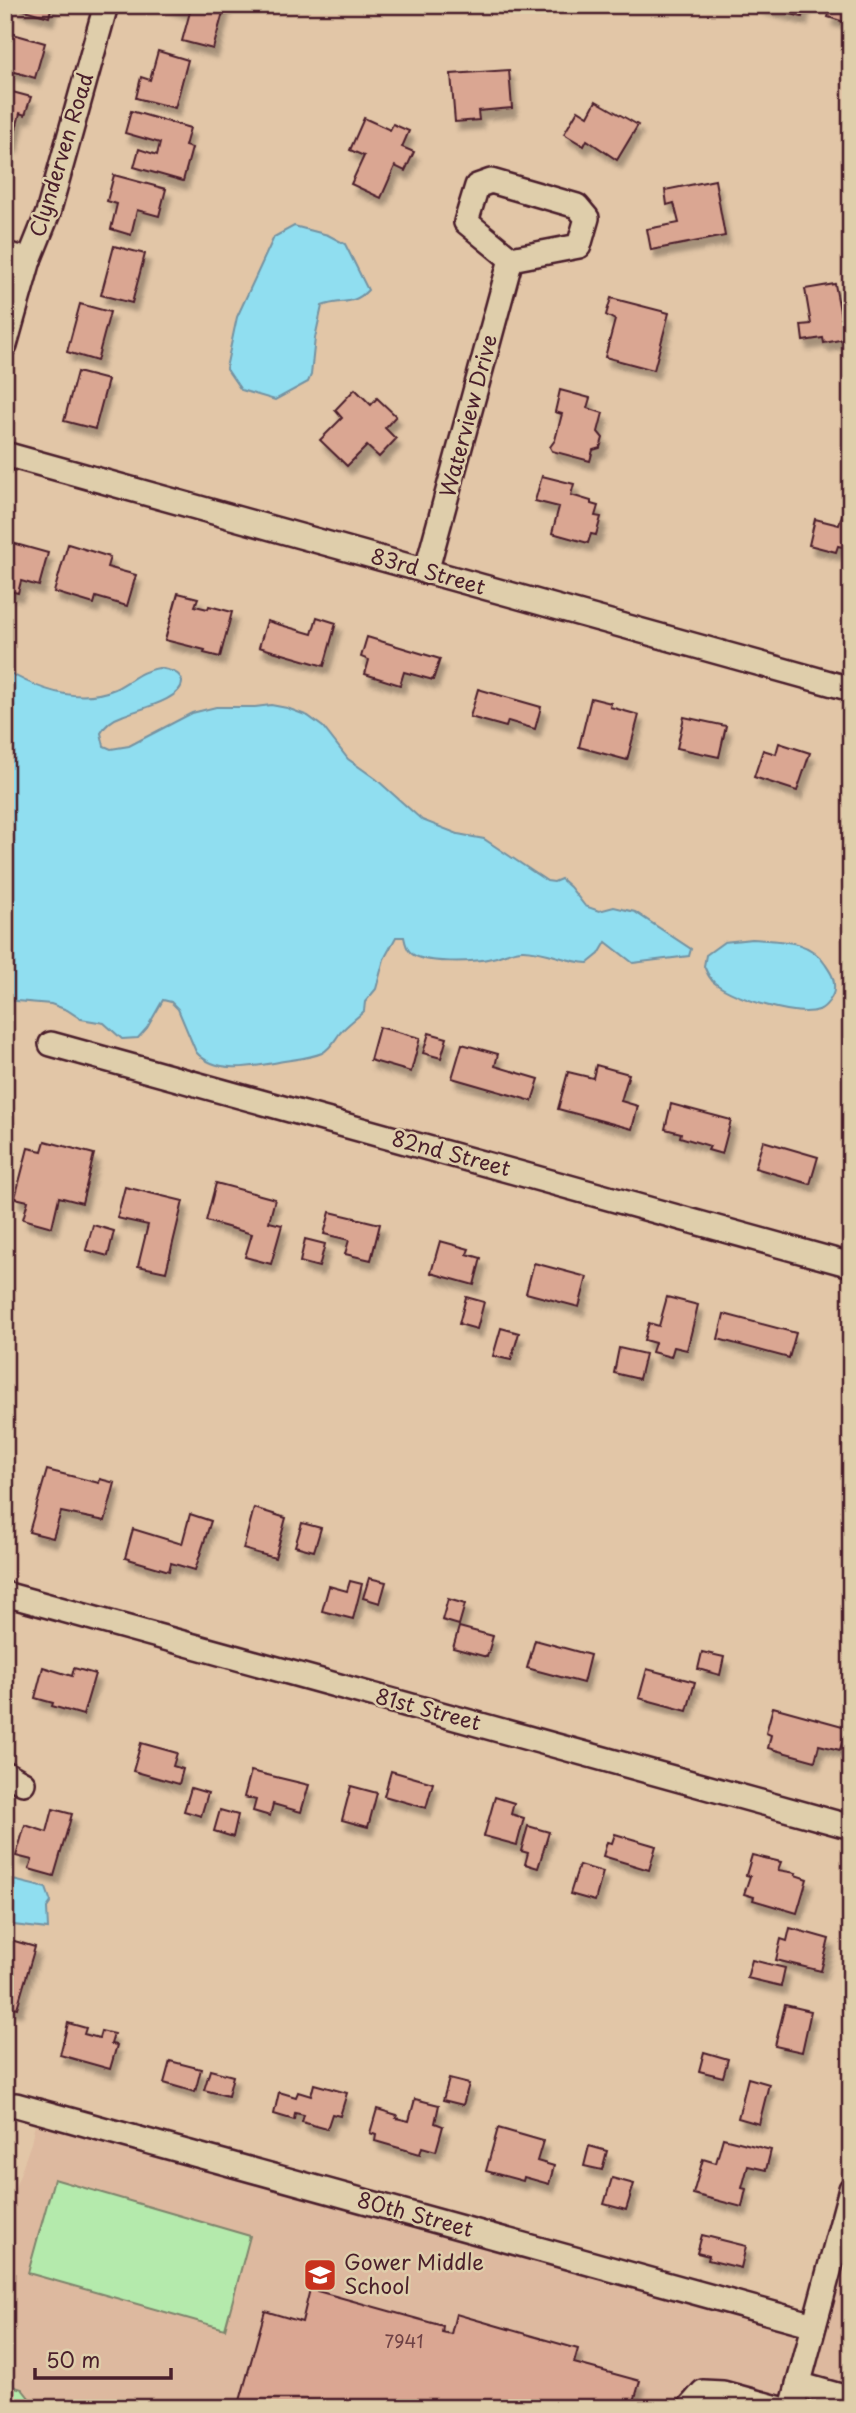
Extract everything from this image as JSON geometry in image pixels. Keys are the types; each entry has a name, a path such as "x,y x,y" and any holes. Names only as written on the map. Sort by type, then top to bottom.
{"street":[{"name":"Clynderven Road","path":"5,345 29,260 48,213 106,5"},
{"path":"491,181 577,206 587,218 579,246 512,259 466,222 477,186 491,181"},
{"path":"5,254 29,260"},
{"name":"Waterview Drive","path":"426,572 512,259"},
{"name":"83rd Street","path":"5,454 851,689"},
{"name":"82nd Street","path":"51,1044 851,1265"},
{"name":"81st Street","path":"5,1594 851,1827"},
{"name":"80th Street","path":"16,2105 814,2325"},
{"path":"792,2408 814,2325 840,2271 851,2189"},
{"path":"799,2384 851,2399"},
{"path":"689,2408 703,2392 723,2393 778,2408"}],"shaded area":[{"name":"Gower Middle School","path":"38,2111 814,2325 792,2408 5,2408 5,2226"},
{"path":"851,2231 851,2408 801,2408"}],"green space":[{"path":"54,2179 250,2236 225,2329 28,2273"},
{"path":"5,2384 22,2389 37,2408 5,2408"}],"water":[{"path":"294,226 328,235 345,244 368,290 352,300 322,306 308,382 275,400 241,390 226,368 237,317 274,237"},
{"path":"159,668 179,675 181,688 167,699 110,722 101,733 104,746 111,749 129,746 192,713 216,707 271,705 287,708 308,716 323,727 348,759 376,779 422,820 458,834 484,839 547,881 561,879 585,906 599,911 614,907 635,912 691,949 689,956 633,963 606,942 599,954 588,963 523,950 485,959 437,961 416,956 409,951 404,937 396,937 384,959 376,989 365,1002 364,1011 343,1030 328,1049 308,1057 249,1067 215,1064 196,1052 178,1009 171,1002 163,1000 138,1038 122,1039 104,1023 81,1019 51,1004 5,1000 5,670 44,689 87,695 115,689 141,674"},
{"path":"752,939 793,943 818,956 834,982 834,992 827,1004 819,1010 809,1012 782,1009 737,995 714,982 704,966 706,955 724,942"},
{"path":"5,1878 46,1888 51,1902 47,1908 48,1929 5,1924"}],"building":[{"path":"17,5 52,5 49,17 17,8"},
{"path":"166,5 225,5 213,49 182,41 190,12"},
{"path":"757,5 805,5 802,17"},
{"path":"832,5 851,5 851,24 828,17"},
{"path":"6,32 45,43 35,78 5,69"},
{"path":"158,51 188,60 175,108 136,98 141,77 150,80"},
{"path":"509,70 512,108 478,111 479,120 455,122 451,74"},
{"path":"5,90 31,97 25,115 20,113 12,145 5,143"},
{"path":"596,101 638,125 617,160 587,140 584,146 564,134 578,110 588,116"},
{"path":"131,111 190,128 185,146 192,148 183,181 134,167 139,149 157,155 160,143 125,133"},
{"path":"364,118 390,130 393,124 409,131 402,147 414,152 405,171 395,166 381,198 351,184 364,156 350,150"},
{"path":"114,175 166,189 159,216 137,210 131,235 111,229 117,204 107,201"},
{"path":"715,180 725,236 651,250 647,229 679,223 674,203 667,205 665,190"},
{"path":"114,246 145,254 132,303 101,295"},
{"path":"835,284 845,339 824,343 823,338 803,341 801,325 811,324 805,289"},
{"path":"611,298 669,313 654,370 605,357 615,320 606,315"},
{"path":"80,304 110,312 97,361 67,352"},
{"path":"77,372 108,380 95,429 64,421"},
{"path":"355,389 371,405 377,398 396,416 385,428 396,439 379,457 367,446 347,466 320,440 342,418 335,410"},
{"path":"560,390 590,398 587,408 603,413 598,432 603,438 600,448 593,450 590,461 552,451 550,447 555,440 562,414 555,412"},
{"path":"542,476 574,484 571,495 598,506 595,516 601,517 596,535 591,534 588,543 552,533 559,507 535,501"},
{"path":"842,515 851,517 851,549 838,546 836,552 809,545 815,519 839,525"},
{"path":"5,541 48,553 39,586 21,581 18,593 5,590"},
{"path":"68,544 110,557 107,567 136,575 127,606 96,597 94,604 54,592"},
{"path":"178,593 198,598 195,606 208,609 209,606 232,612 220,657 204,653 205,650 165,640"},
{"path":"317,617 336,623 324,666 259,647 267,621 312,634"},
{"path":"367,637 440,659 433,680 404,672 400,685 365,674 369,660 361,657"},
{"path":"478,689 541,707 535,729 508,721 506,727 470,717"},
{"path":"591,698 611,703 610,707 639,715 627,760 579,747"},
{"path":"684,717 726,726 719,757 677,748"},
{"path":"779,743 810,753 797,791 754,777 763,750 776,754"},
{"path":"379,1027 420,1038 411,1072 370,1060"},
{"path":"429,1033 447,1038 441,1058 423,1053"},
{"path":"462,1044 498,1054 495,1066 539,1079 532,1101 452,1078"},
{"path":"596,1065 629,1074 621,1101 638,1106 632,1129 558,1109 568,1072 593,1078"},
{"path":"671,1104 731,1120 722,1154 708,1150 710,1146 680,1137 681,1133 665,1129"},
{"path":"45,1141 94,1154 82,1203 59,1197 52,1227 23,1219 28,1201 15,1198 28,1148 42,1151"},
{"path":"763,1141 818,1157 810,1184 755,1168"},
{"path":"216,1183 275,1199 269,1222 282,1225 271,1264 245,1257 252,1234 206,1221"},
{"path":"125,1187 183,1201 166,1272 138,1266 148,1225 117,1218"},
{"path":"330,1212 380,1224 371,1260 345,1254 349,1240 324,1234"},
{"path":"93,1225 114,1231 108,1256 86,1250"},
{"path":"305,1239 325,1244 319,1267 300,1262"},
{"path":"440,1241 469,1249 467,1254 481,1258 474,1285 431,1273"},
{"path":"534,1263 587,1277 579,1307 526,1293"},
{"path":"466,1297 484,1302 477,1329 459,1324"},
{"path":"667,1297 698,1305 687,1350 674,1347 671,1357 652,1352 655,1343 644,1340 649,1323 659,1326"},
{"path":"724,1314 796,1333 789,1358 718,1339"},
{"path":"501,1328 519,1333 511,1360 493,1356"},
{"path":"619,1348 645,1354 639,1379 614,1373"},
{"path":"47,1470 99,1483 100,1479 115,1483 105,1521 61,1512 53,1538 29,1532"},
{"path":"254,1508 286,1518 275,1558 243,1549"},
{"path":"190,1514 211,1521 195,1570 171,1563 169,1571 125,1558 133,1529 182,1544"},
{"path":"302,1523 321,1528 314,1551 295,1546"},
{"path":"369,1578 386,1582 380,1603 363,1598"},
{"path":"350,1581 362,1584 353,1619 322,1611 329,1586 347,1591"},
{"path":"448,1599 465,1604 459,1625 442,1620"},
{"path":"459,1627 493,1636 487,1657 453,1648"},
{"path":"535,1640 590,1655 583,1683 527,1668"},
{"path":"702,1652 724,1657 720,1675 698,1669"},
{"path":"43,1667 72,1676 74,1668 95,1674 83,1715 35,1698"},
{"path":"647,1669 695,1682 687,1711 639,1698"},
{"path":"773,1707 846,1727 840,1750 819,1745 815,1761 768,1748 771,1735 766,1733"},
{"path":"141,1743 177,1753 173,1766 183,1769 179,1784 133,1771"},
{"path":"251,1771 309,1785 301,1812 273,1804 270,1816 253,1811 256,1800 244,1797"},
{"path":"391,1771 433,1783 426,1808 384,1796"},
{"path":"351,1786 377,1793 368,1827 342,1820"},
{"path":"191,1788 208,1793 201,1816 184,1811"},
{"path":"495,1797 514,1803 511,1814 524,1818 517,1845 484,1836"},
{"path":"53,1809 72,1814 54,1876 29,1869 32,1860 16,1856 25,1825 47,1832"},
{"path":"220,1810 238,1815 233,1837 214,1831"},
{"path":"528,1826 549,1832 538,1868 525,1864 528,1853 521,1851"},
{"path":"615,1834 656,1846 649,1870 603,1856 607,1842 612,1843"},
{"path":"752,1855 781,1862 778,1870 796,1873 795,1875 807,1879 797,1913 753,1900 754,1897 744,1894 750,1876 746,1875"},
{"path":"579,1865 603,1872 595,1901 570,1894"},
{"path":"790,1928 829,1939 821,1971 776,1960 781,1939 787,1941"},
{"path":"11,1940 35,1947 17,2008 5,2005 5,1949 8,1950"},
{"path":"752,1960 785,1968 781,1986 747,1978"},
{"path":"785,2005 811,2011 802,2052 775,2046"},
{"path":"68,2023 86,2028 84,2034 99,2038 101,2031 114,2034 111,2044 117,2045 110,2069 60,2055"},
{"path":"704,2052 728,2059 723,2077 699,2071"},
{"path":"170,2061 201,2069 195,2092 164,2083"},
{"path":"210,2070 233,2076 228,2096 204,2090"},
{"path":"748,2078 769,2084 759,2124 738,2118"},
{"path":"449,2079 469,2084 463,2105 443,2100"},
{"path":"314,2084 347,2093 340,2116 332,2114 327,2129 302,2122 304,2115 295,2113 294,2120 274,2114 279,2092 296,2097 298,2092 311,2096"},
{"path":"415,2099 439,2105 435,2123 443,2126 436,2151 422,2147 420,2154 375,2141 376,2135 370,2133 377,2109 409,2121"},
{"path":"498,2128 543,2141 537,2161 554,2166 549,2184 524,2177 523,2181 486,2171"},
{"path":"723,2138 771,2150 766,2170 748,2166 742,2188 746,2189 742,2207 693,2194 703,2159 716,2163"},
{"path":"589,2146 607,2151 602,2170 584,2166"},
{"path":"612,2178 634,2184 626,2210 604,2204"},
{"path":"702,2235 746,2246 741,2268 708,2260 709,2256 697,2253"},
{"path":"310,2289 443,2326 442,2332 451,2334 456,2314 578,2349 574,2363 640,2381 632,2408 238,2408 265,2311 302,2322"}],"place":[{"name":"Gower Middle School","path":"320,2275"}]}
